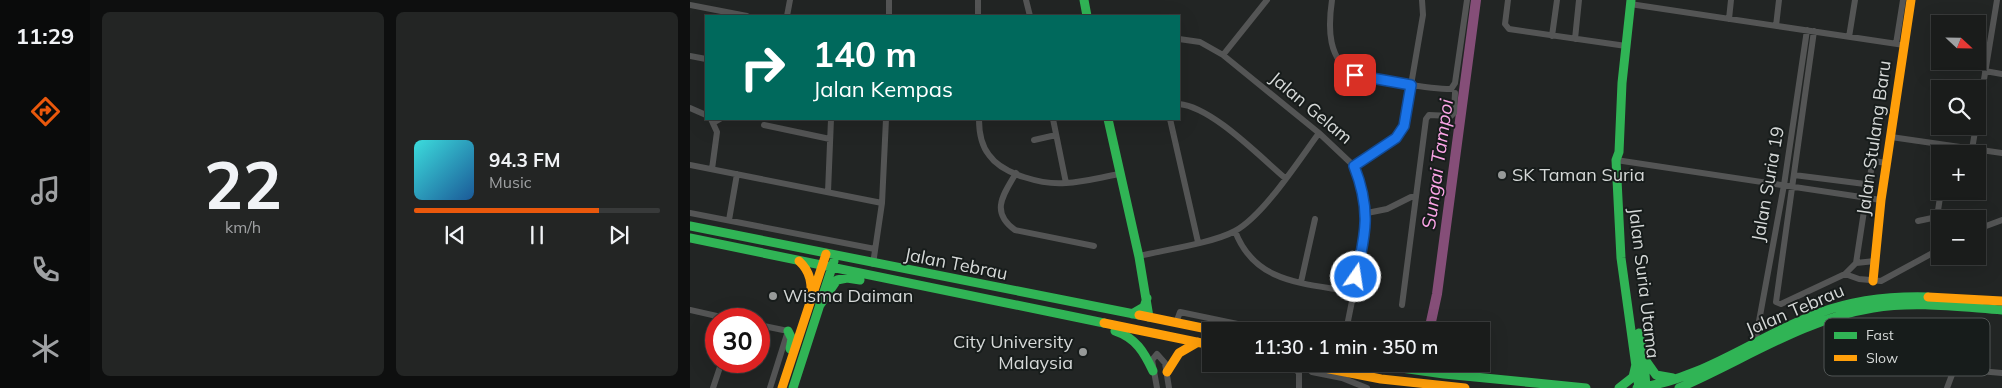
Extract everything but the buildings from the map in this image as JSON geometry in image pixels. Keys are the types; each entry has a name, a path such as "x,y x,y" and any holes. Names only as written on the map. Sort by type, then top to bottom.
{"main road":[{"path":"1084,0 1087,15"},
{"name":"Jalan Stulang Baru","path":"1873,281 1881,200 1891,137 1900,44 1911,0"},
{"name":"Jalan Suria Utama","path":"1631,2 1626,46 1619,157 1625,262 1646,388"},
{"path":"1108,120 1152,317 1160,329 1202,338"},
{"name":"Jalan Tebrau","path":"690,226 873,264 1202,328"},
{"name":"Jalan Tebrau","path":"690,238 1202,343"},
{"path":"782,388 826,254"},
{"path":"793,388 836,256"},
{"path":"1139,256 1146,268 1152,317"},
{"path":"798,260 807,268 811,276 811,300"},
{"path":"820,306 834,282 840,278 854,278 885,285 929,286"},
{"name":"Jalan Tebrau","path":"1678,383 1818,313 1852,302 1884,297 1926,296 2002,300"},
{"path":"1132,314 1144,307 1147,298"},
{"name":"Jalan Tebrau","path":"1837,318 1853,312 1886,307 1929,305 2002,310"},
{"path":"1037,308 1128,336 1143,350 1153,372"},
{"path":"1132,329 1152,317"},
{"name":"Jalan Tebrau","path":"1638,388 1678,383 1824,323"},
{"path":"788,331 792,339 788,358 789,365"},
{"path":"1167,372 1176,354 1186,346 1198,342"},
{"path":"1620,388 1633,377 1641,359 1656,375 1678,383"},
{"name":"Jalan Suria Utama","path":"1638,388 1641,359"},
{"path":"1348,372 1465,388"},
{"path":"1430,372 1586,388"}],"street":[{"path":"787,15 790,0"},
{"path":"888,15 889,0"},
{"path":"978,0 978,15"},
{"path":"1026,0 1030,15"},
{"path":"1223,55 1267,0"},
{"path":"1332,0 1329,35 1335,54 1344,66 1355,75 1364,78 1446,89 1454,86 1466,0"},
{"path":"1354,166 1396,138 1404,126 1423,14 1422,0"},
{"path":"1508,0 1506,28 1626,46"},
{"path":"1552,36 1558,0"},
{"path":"1575,39 1579,0"},
{"path":"1728,18 1731,0"},
{"path":"1776,26 1779,0"},
{"path":"1849,37 1854,0"},
{"path":"1631,2 1900,44 1903,0"},
{"path":"1984,80 1997,0"},
{"path":"690,5 742,15"},
{"path":"1811,31 1793,187 1776,302 1781,304 1801,296 1845,274 1856,263 1866,198"},
{"name":"Jalan Suria 19","path":"1755,343 1811,31"},
{"name":"Jalan Gelam","path":"1180,39 1200,42 1223,55 1319,133 1354,166 1366,200 1367,213 1363,246 1348,322"},
{"path":"690,56 705,59"},
{"path":"1985,72 2002,74"},
{"path":"1402,305 1426,119 1429,115 1451,116 1454,114 1455,93"},
{"path":"1180,104 1198,108 1211,117 1285,178"},
{"path":"690,108 705,116"},
{"path":"828,192 831,120"},
{"path":"873,264 882,203 886,120"},
{"path":"978,120 982,144 989,156 1016,173 1042,182 1066,183 1120,174"},
{"path":"1053,120 1066,183"},
{"path":"1170,120 1198,242"},
{"path":"712,121 717,138 712,169"},
{"path":"764,126 830,139"},
{"path":"1139,256 1235,231 1256,213 1319,133"},
{"path":"1034,140 1056,135"},
{"path":"1891,137 1943,145"},
{"path":"1986,151 2002,153"},
{"path":"1619,157 1881,200"},
{"path":"1794,174 1865,184 1869,181 1873,161 1887,163"},
{"path":"690,165 882,203"},
{"path":"1016,173 1005,192 1001,207 1003,219 1008,225 1015,230 1094,246"},
{"path":"729,220 737,174"},
{"path":"1820,191 1822,179"},
{"path":"1367,213 1387,209 1411,197 1416,197"},
{"path":"1918,221 1936,216 1939,200"},
{"path":"690,213 875,249"},
{"path":"1301,282 1315,219"},
{"path":"1986,226 2002,220"},
{"path":"763,241 766,228"},
{"path":"1235,231 1241,248 1254,262 1270,274 1353,292"},
{"path":"1845,274 1873,281 1885,279 1931,254"},
{"path":"1856,263 1874,261"},
{"path":"690,310 705,313"},
{"path":"1172,322 1180,312 1228,322"},
{"path":"770,327 788,331 770,388"},
{"path":"1157,388 1152,360 1157,354 1164,359 1169,388"},
{"path":"1298,372 1300,379 1299,388"},
{"path":"1300,379 1312,372 1342,378 1367,388"},
{"path":"713,388 718,373"},
{"path":"1947,388 1952,376"},
{"path":"1406,388 1419,383"}],"waterway":[{"name":"Sungai Tampoi","path":"1431,322 1437,294 1476,0"}],"traffic: fast":[{"path":"1084,0 1087,15"},
{"path":"1631,0 1622,83 1619,152 1616,160 1621,258 1639,388"},
{"path":"1108,120 1139,257 1149,317"},
{"path":"690,226 1139,315"},
{"path":"690,238 1104,323"},
{"path":"793,388 834,261"},
{"path":"820,305 837,280 847,278 860,280"},
{"path":"1637,388 1685,376 1730,356 1796,322 1819,313 1873,300 1900,297 1928,297"},
{"path":"1132,314 1144,307 1147,298"},
{"path":"1831,318 1873,308 1905,305 1937,305 2002,310"},
{"path":"1679,388 1774,342 1824,320"},
{"path":"788,331 792,339 790,349"},
{"path":"1115,331 1134,342 1153,371"},
{"path":"1639,333 1644,358 1646,388"},
{"path":"1644,358 1656,375 1673,378"},
{"path":"1619,388 1633,377 1637,360"},
{"path":"1430,372 1586,388"}],"traffic: slow":[{"path":"1873,281 1881,200 1911,0"},
{"path":"782,388 826,254"},
{"path":"799,261 806,269 810,279 811,300"},
{"path":"1928,297 2002,301"},
{"path":"1139,315 1202,328"},
{"path":"1104,323 1202,343"},
{"path":"1167,372 1179,353 1198,342"},
{"path":"1345,372 1381,379 1465,388"}],"place":[{"name":"SK Taman Suria","path":"1502,175"},
{"name":"Wisma Daiman","path":"773,296"},
{"name":"City University Malaysia","path":"1083,352"}],"route":[{"path":"1355,75 1411,85 1404,126 1396,138 1354,166 1366,200 1367,213 1363,246 1356,277"}]}
